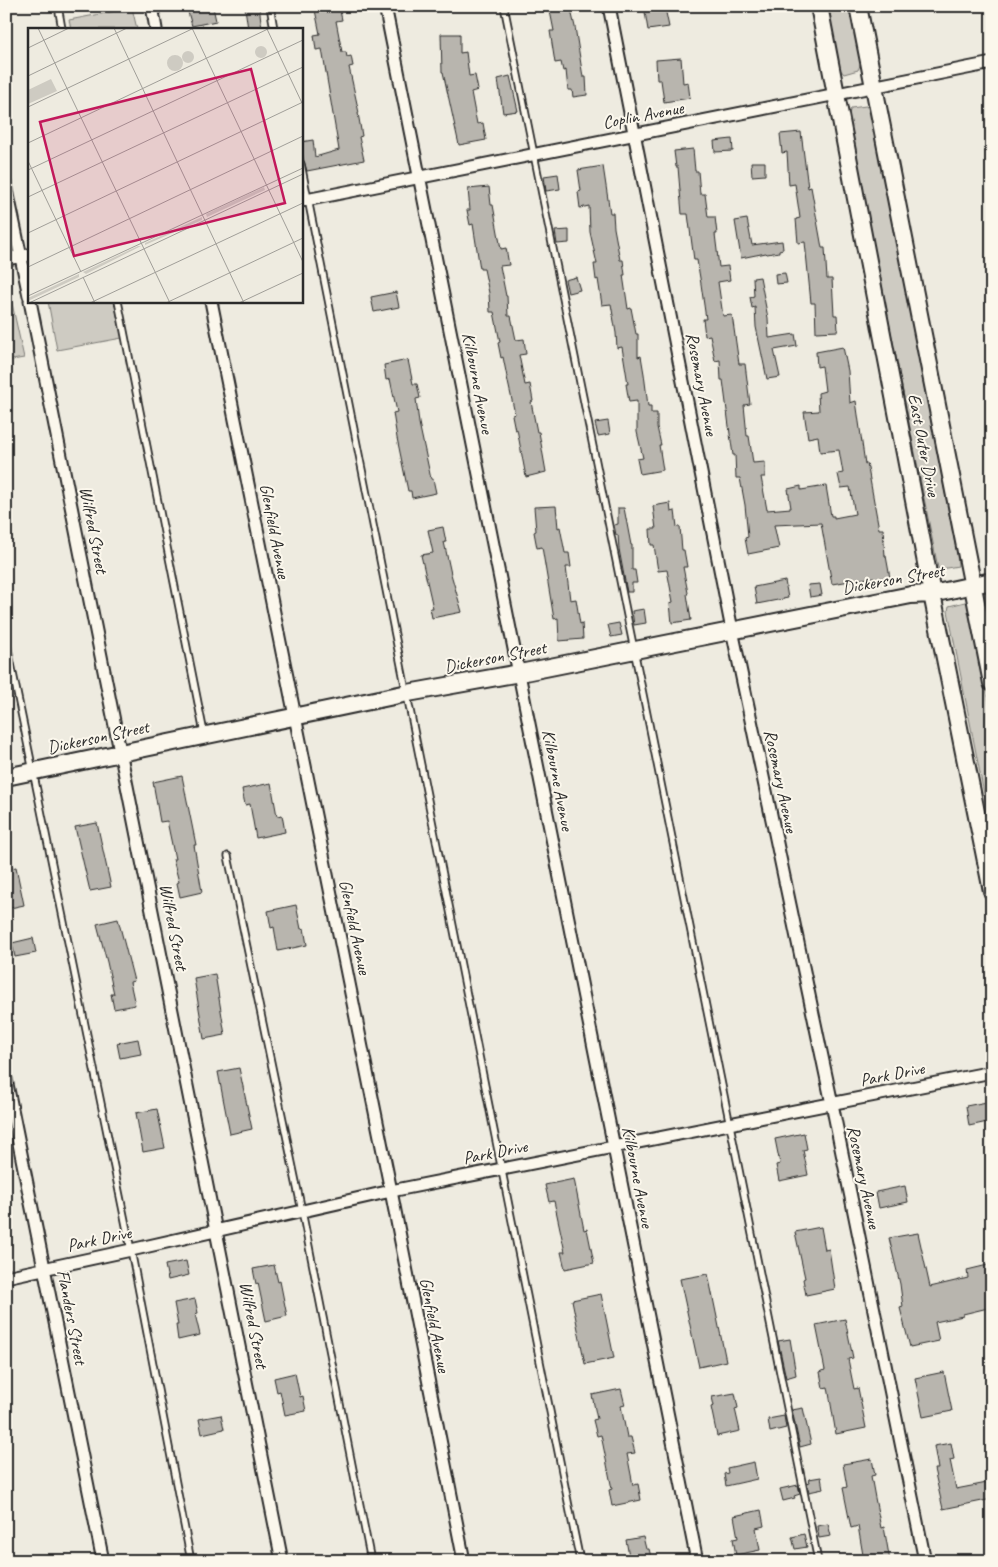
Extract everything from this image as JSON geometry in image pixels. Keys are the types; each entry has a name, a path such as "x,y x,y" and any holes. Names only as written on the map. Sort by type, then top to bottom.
{"street":[{"path":"152,6 156,28"},
{"name":"Kilbourne Avenue","path":"385,6 697,1561"},
{"name":"Rosemary Avenue","path":"609,6 732,630 832,1104 925,1561"},
{"name":"East Outer Drive","path":"819,6 932,594 992,891"},
{"name":"East Outer Drive","path":"858,6 992,683"},
{"name":"Coplin Avenue","path":"305,200 992,63"},
{"path":"6,185 25,256 28,286"},
{"path":"6,259 25,256"},
{"name":"Wilfred Street","path":"30,302 282,1561"},
{"name":"Glenfield Avenue","path":"211,302 464,1561"},
{"name":"Dickerson Street","path":"6,777 408,693 520,673 911,595 932,594 992,581"},
{"name":"Park Drive","path":"6,1276 131,1250 391,1191 992,1072"},
{"name":"Flanders Street","path":"6,1079 103,1561"}],"lane":[{"path":"58,6 62,28"},
{"path":"270,6 274,28"},
{"path":"504,6 818,1561"},
{"path":"302,173 305,200 408,693 500,1169 580,1561"},
{"path":"118,302 204,736"},
{"path":"6,639 131,1250 191,1561"},
{"path":"228,856 302,1211 371,1561"}],"shaded area":[{"path":"827,6 849,6 861,63 858,70 844,74 839,68"},
{"path":"132,8 137,28 71,28 69,20"},
{"path":"866,106 870,111 958,566 938,568 848,116 851,108"},
{"path":"6,276 24,358 6,361"},
{"path":"48,302 114,302 122,338 57,350"},
{"path":"968,602 970,606 992,719 992,834 948,611 949,606"}],"building":[{"path":"259,6 262,28 248,28 245,8"},
{"path":"339,6 342,20 336,21 342,52 346,52 347,57 351,56 353,66 349,67 359,113 362,136 359,137 364,160 307,171 303,158 302,142 313,140 315,157 339,150 322,49 316,50 314,35 320,34 315,10"},
{"path":"549,6 570,6 583,77 586,77 587,95 573,97 572,90 568,90 566,70 563,71 561,62 555,63 550,31 554,31"},
{"path":"213,7 216,21 192,26 188,12"},
{"path":"665,8 669,27 648,30 645,12"},
{"path":"441,34 460,34 460,53 466,52 469,76 475,75 478,90 471,92 477,124 483,123 486,140 459,145 442,72"},
{"path":"681,58 683,83 688,82 690,98 664,102 661,80 657,80 656,60"},
{"path":"510,76 518,111 503,113 498,79"},
{"path":"801,132 808,188 811,187 822,248 825,248 827,279 832,279 834,315 837,315 838,331 816,332 815,303 811,303 805,242 798,243 796,219 800,218 795,184 789,185 787,152 782,153 780,134"},
{"path":"732,139 733,151 715,152 714,141"},
{"path":"693,149 695,171 698,171 700,194 705,194 708,217 715,217 719,267 728,266 730,280 718,282 723,316 732,315 739,364 745,364 750,404 744,405 747,436 749,436 753,463 765,462 765,477 761,477 767,510 791,508 788,489 801,486 801,490 826,486 831,516 834,516 834,518 855,514 850,487 841,488 838,474 843,473 839,450 820,452 818,436 808,438 804,412 819,411 818,393 825,391 822,366 817,367 816,352 843,347 848,371 850,403 856,401 865,464 867,463 879,529 883,529 885,556 890,578 875,580 874,577 832,584 821,523 774,525 779,548 748,554 745,538 748,537 745,505 740,478 736,478 735,455 733,455 723,380 721,380 720,360 715,361 710,335 705,336 703,319 706,319 697,260 694,260 688,214 682,214 678,167 676,167 674,151"},
{"path":"751,162 765,162 765,175 752,176"},
{"path":"603,166 620,260 623,260 625,275 623,275 628,309 631,308 636,334 638,334 638,357 641,356 648,406 651,406 651,413 657,413 657,427 661,445 659,445 663,470 640,474 637,459 643,458 637,432 637,401 629,402 622,347 617,348 611,304 602,305 598,279 596,280 594,264 597,264 590,232 589,206 580,208 578,192 581,191 578,170"},
{"path":"558,174 560,189 546,191 544,176"},
{"path":"489,187 501,249 506,248 509,265 500,266 507,296 508,316 511,316 516,340 524,339 526,354 519,355 525,385 530,384 533,401 531,402 537,432 539,432 546,472 526,477 517,429 515,430 512,415 515,414 503,357 501,358 498,343 500,342 494,312 490,312 489,293 484,269 480,269 473,224 470,225 467,210 470,210 468,189"},
{"path":"747,219 752,245 782,241 783,249 779,250 779,252 741,258 735,221"},
{"path":"569,230 569,243 557,244 555,231"},
{"path":"785,273 787,283 776,284 775,274"},
{"path":"576,277 580,290 568,293 565,280"},
{"path":"760,277 768,318 769,338 795,334 797,346 774,350 780,377 767,379 756,327 755,307 752,308 750,297 754,296 753,278"},
{"path":"396,292 399,307 374,312 371,297"},
{"path":"408,360 413,384 417,384 420,398 416,399 419,423 431,479 433,479 436,493 412,498 411,491 408,491 397,438 393,413 397,412 390,379 386,380 384,365"},
{"path":"608,421 610,434 598,436 595,423"},
{"path":"670,503 671,512 675,511 677,527 680,527 682,550 684,550 687,567 683,567 691,620 672,623 670,603 673,602 667,570 658,571 654,545 651,545 650,529 656,529 653,506"},
{"path":"556,506 558,528 560,527 565,553 569,553 571,567 566,567 570,600 576,599 580,624 582,623 583,639 559,641 558,618 554,619 542,547 537,548 534,532 536,531 534,507"},
{"path":"618,508 624,508 632,545 632,570 635,570 637,583 632,583 632,592 627,592 618,535 616,535 614,525 618,524"},
{"path":"443,527 446,542 444,542 451,574 462,612 432,618 430,608 433,608 421,555 433,553 428,530"},
{"path":"785,581 788,598 757,604 754,587"},
{"path":"820,584 822,595 810,597 808,585"},
{"path":"644,609 646,623 634,625 632,611"},
{"path":"619,623 622,635 611,637 608,625"},
{"path":"182,776 196,845 194,845 202,892 180,897 177,883 179,882 167,821 160,822 153,782"},
{"path":"271,783 277,816 282,815 285,832 256,838 250,804 245,805 242,789"},
{"path":"97,823 111,887 90,891 75,827"},
{"path":"16,867 24,905 6,909 6,869"},
{"path":"296,905 301,929 304,928 307,945 278,951 274,927 271,928 268,911"},
{"path":"118,919 134,981 130,982 135,1005 114,1009 111,994 114,994 97,924"},
{"path":"33,938 36,953 15,957 12,943"},
{"path":"215,974 225,1035 204,1039 194,978"},
{"path":"138,1039 141,1054 120,1058 117,1043"},
{"path":"239,1068 252,1129 230,1134 218,1072"},
{"path":"992,1101 992,1121 969,1126 966,1106"},
{"path":"157,1109 165,1148 143,1152 136,1113"},
{"path":"804,1133 807,1149 803,1150 808,1175 779,1181 776,1165 780,1164 775,1139"},
{"path":"574,1179 584,1230 587,1229 594,1263 565,1269 561,1252 565,1252 554,1201 549,1202 545,1185"},
{"path":"905,1186 908,1202 879,1208 876,1192"},
{"path":"821,1227 825,1250 829,1249 835,1289 806,1295 803,1279 805,1278 795,1232"},
{"path":"918,1233 930,1287 968,1278 967,1270 992,1264 992,1300 987,1301 988,1308 935,1322 939,1341 910,1347 900,1308 903,1307 900,1284 889,1238"},
{"path":"186,1261 189,1275 168,1280 165,1265"},
{"path":"274,1265 278,1282 280,1281 287,1316 266,1321 253,1269"},
{"path":"708,1274 726,1361 699,1367 680,1279"},
{"path":"601,1294 614,1358 585,1364 572,1300"},
{"path":"195,1299 198,1313 195,1314 200,1335 178,1340 176,1325 178,1325 174,1303"},
{"path":"845,1319 853,1358 848,1359 854,1389 858,1388 866,1428 836,1434 828,1387 823,1388 820,1372 825,1370 816,1325"},
{"path":"790,1339 796,1375 786,1378 778,1341"},
{"path":"944,1372 952,1411 923,1417 915,1378"},
{"path":"295,1373 300,1397 303,1396 306,1411 285,1415 280,1391 277,1392 274,1378"},
{"path":"621,1389 625,1405 621,1406 627,1437 631,1437 635,1453 627,1454 633,1485 638,1484 641,1500 612,1506 609,1490 612,1489 601,1435 597,1436 593,1420 597,1419 592,1395"},
{"path":"735,1393 738,1408 735,1409 740,1431 717,1436 711,1407 714,1406 712,1397"},
{"path":"803,1408 811,1444 800,1447 792,1410"},
{"path":"221,1415 224,1429 202,1434 199,1419"},
{"path":"784,1416 786,1428 770,1432 768,1419"},
{"path":"951,1443 954,1459 950,1460 956,1489 992,1482 992,1499 943,1509 934,1469 938,1469 934,1446"},
{"path":"872,1459 875,1475 871,1476 881,1528 884,1527 890,1561 864,1561 858,1526 851,1528 843,1488 847,1487 843,1464"},
{"path":"754,1462 757,1479 726,1486 724,1474 728,1473 727,1468"},
{"path":"821,1477 823,1489 809,1492 807,1483 810,1482 809,1479"},
{"path":"798,1485 800,1494 794,1496 795,1498 783,1501 780,1489"},
{"path":"761,1510 764,1526 756,1528 760,1550 736,1555 733,1539 738,1538 734,1516"},
{"path":"828,1524 831,1536 819,1538 817,1526"},
{"path":"804,1534 807,1547 795,1549 792,1537"},
{"path":"643,1537 652,1561 630,1561 626,1540"}]}
